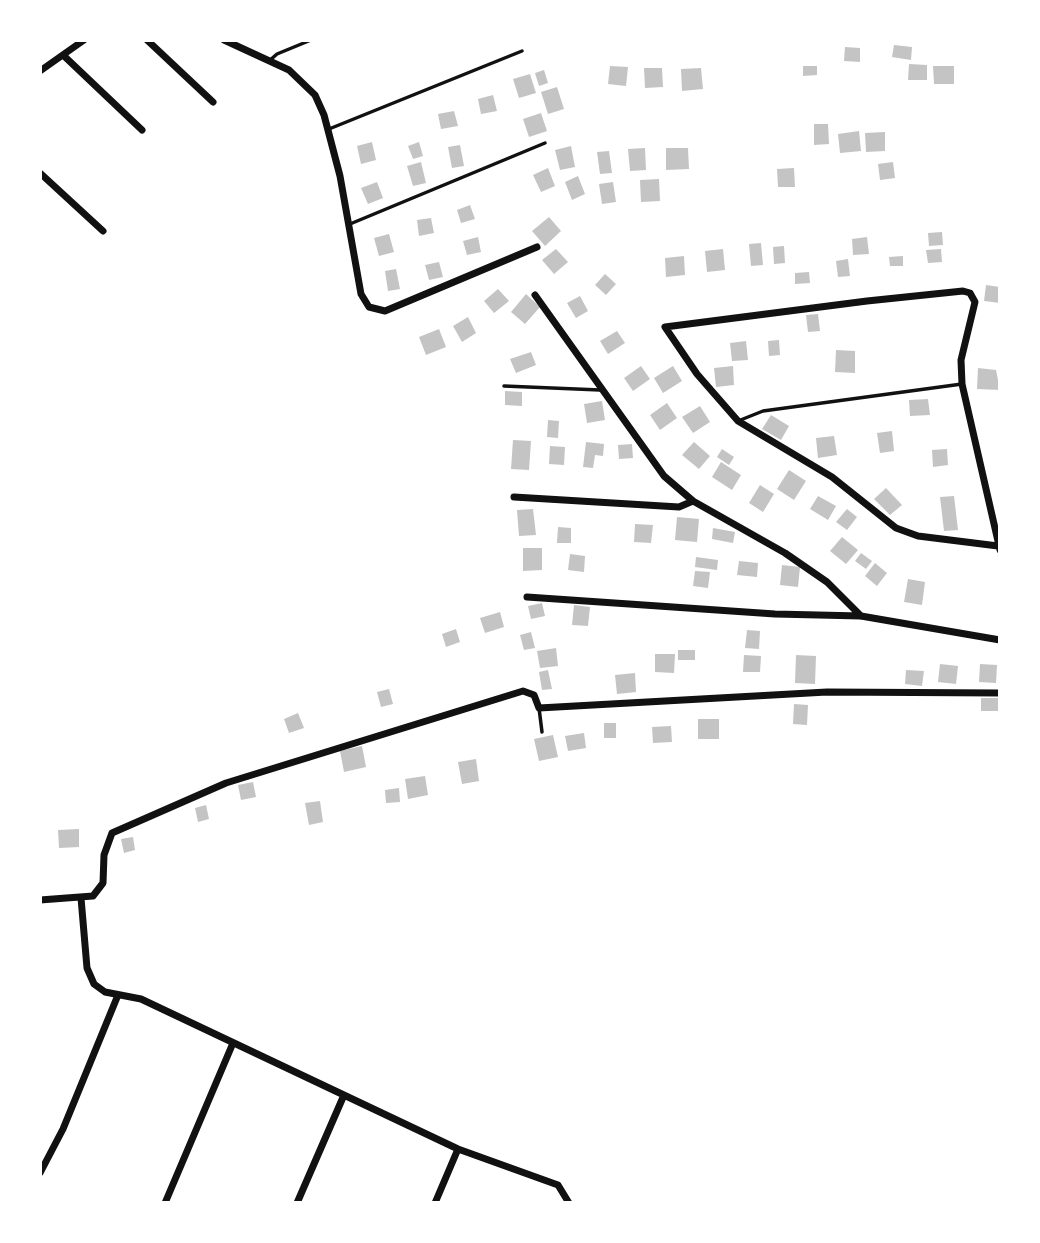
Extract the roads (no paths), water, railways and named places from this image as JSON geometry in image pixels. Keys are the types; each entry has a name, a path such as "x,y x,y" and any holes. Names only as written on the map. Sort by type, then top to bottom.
{"street":[{"path":"40,71 84,40"},
{"path":"148,40 213,102"},
{"path":"224,40 289,70 308,86 320,105 350,224 361,294 369,307 380,311 537,247"},
{"path":"63,55 142,130"},
{"path":"40,173 103,231"},
{"path":"967,291 975,302 961,360 962,384 999,548 918,536 896,527 832,477 738,421 705,384 665,327 967,291"},
{"path":"536,295 652,462 693,500 785,553 827,582 861,616"},
{"path":"514,497 679,507 693,500"},
{"path":"527,597 775,614 861,616 1000,640"},
{"path":"40,900 93,896 103,883 104,855 112,834 226,783 523,691 534,695 539,708 827,692 1000,693"},
{"path":"81,898 89,974 99,988 141,999 458,1149 558,1185 569,1203"},
{"path":"40,1173 63,1129 118,995"},
{"path":"165,1203 233,1043"},
{"path":"297,1203 344,1095"},
{"path":"435,1203 458,1149"}],"lane":[{"path":"270,61 277,54 311,40"},
{"path":"328,130 522,51"},
{"path":"350,224 545,143"},
{"path":"738,421 763,411 962,384"},
{"path":"504,386 589,392 602,390"},
{"path":"539,708 542,732"}]}
